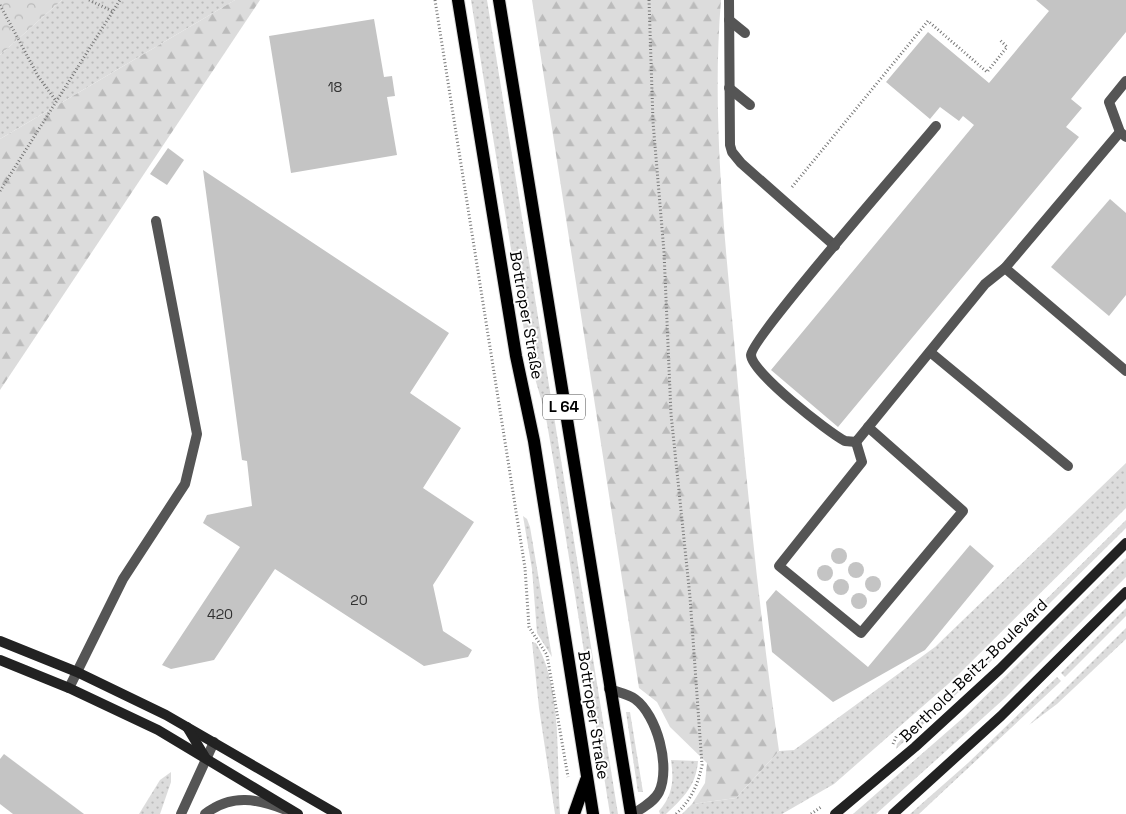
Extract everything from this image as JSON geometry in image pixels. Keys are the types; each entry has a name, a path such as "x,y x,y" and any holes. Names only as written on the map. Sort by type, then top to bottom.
{"main road":[{"name":"Bottroper Straße","path":"458,0 516,356 534,441 593,814"},
{"name":"Bottroper Straße","path":"499,0 610,689 632,814"},
{"name":"Berthold-Beitz-Boulevard","path":"835,814 915,747 1000,670 1126,542"},
{"path":"893,814 1002,716 1126,592"},
{"path":"0,641 77,672 187,727 337,814"},
{"path":"0,660 69,688 158,730 297,814"},
{"path":"187,727 206,758"},
{"path":"574,814 587,777"}],"street":[{"path":"729,0 730,145 732,152 782,200 835,246"},
{"path":"728,20 745,33"},
{"path":"856,442 985,284 1005,268 1123,134 1109,102 1126,81"},
{"path":"729,88 750,105"},
{"path":"856,442 845,441 816,420 771,383 755,366 751,356 754,345 765,331 936,126"},
{"path":"69,688 123,579 185,484 197,434 156,221"},
{"path":"1005,268 1126,371"},
{"path":"930,352 1068,466"},
{"path":"856,442 862,462 779,566 861,633 963,511 868,427"},
{"path":"610,689 634,699 646,711 655,726 660,750 662,779 660,791 650,802 632,814"},
{"path":"181,814 214,742"},
{"path":"205,814 225,803 243,799 264,802 297,814"}],"path":[{"path":"89,0 112,11"},
{"path":"0,191 120,0"},
{"path":"435,0 522,549 529,627 548,655 569,785"},
{"path":"649,0 653,122 664,252 671,414 690,597 702,765 699,781 692,795 676,814"},
{"path":"0,5 38,76 56,101"},
{"path":"782,200 928,21 987,72 1008,47 999,39"}],"green space":[{"path":"0,0 62,0 0,55"},
{"path":"62,0 235,0 0,139 0,55"},
{"path":"235,0 260,0 0,390 0,139"},
{"path":"471,0 487,0 618,814 610,814 555,470 545,412 528,355"},
{"path":"532,0 721,0 718,123 722,206 753,540 779,751 736,798 692,804 705,783 707,763 670,727 657,702 639,688"},
{"path":"1126,463 1126,508 955,678 834,784 782,814 682,814 692,804 736,798 779,751 794,750 935,647"},
{"path":"523,516 527,519 530,527 552,657 537,633 532,569"},
{"path":"1126,520 1126,528 973,679 896,749 897,744 905,735 965,680"},
{"path":"1126,558 1126,577 1005,698 876,814 853,814 964,717"},
{"path":"1126,608 1126,616 1065,677 1061,673"},
{"path":"1126,628 1126,639 1057,704 1029,725"},
{"path":"532,642 536,643 545,661 551,681 557,726 560,814 555,814 539,708"},
{"path":"1057,677 1061,681 1058,684 919,814 910,814 968,763"},
{"path":"626,712 630,712 643,792 638,792"},
{"path":"671,760 698,761 697,770 695,778 683,797 666,814 660,814 659,811 670,793"},
{"path":"171,772 171,782 160,814 139,814 160,780"}],"building":[{"path":"1036,0 1126,0 1126,32 1071,99 1082,108 1066,127 1079,137 838,427 771,370 974,125 963,116 959,121 940,107 930,119 886,82 928,32 989,83 1049,11"},
{"path":"374,19 384,77 392,76 395,96 387,97 397,155 291,173 269,36"},
{"path":"168,148 184,160 167,185 150,174"},
{"path":"203,170 449,333 410,393 461,428 423,488 474,522 433,585 443,631 472,650 468,657 424,666 275,569 214,660 171,669 162,665 240,547 203,523 207,515 252,506 247,461 242,460"},
{"path":"1110,199 1126,213 1126,295 1109,316 1051,267"},
{"path":"970,545 994,566 925,650 833,702 772,652 766,602 776,590 868,667"},
{"path":"839,548 845,550 847,556 845,562 839,564 833,562 831,556 833,550"},
{"path":"856,562 862,564 864,570 862,576 856,578 850,576 848,570 850,564"},
{"path":"825,565 831,567 833,573 831,579 825,581 819,579 817,573 819,567"},
{"path":"873,576 879,578 881,584 879,590 873,592 867,590 865,584 867,578"},
{"path":"841,579 847,581 849,587 847,593 841,595 835,593 833,587 835,581"},
{"path":"859,593 865,595 867,601 865,607 859,609 853,607 851,601 853,595"},
{"path":"4,754 84,814 13,814 0,804 0,759"}]}
